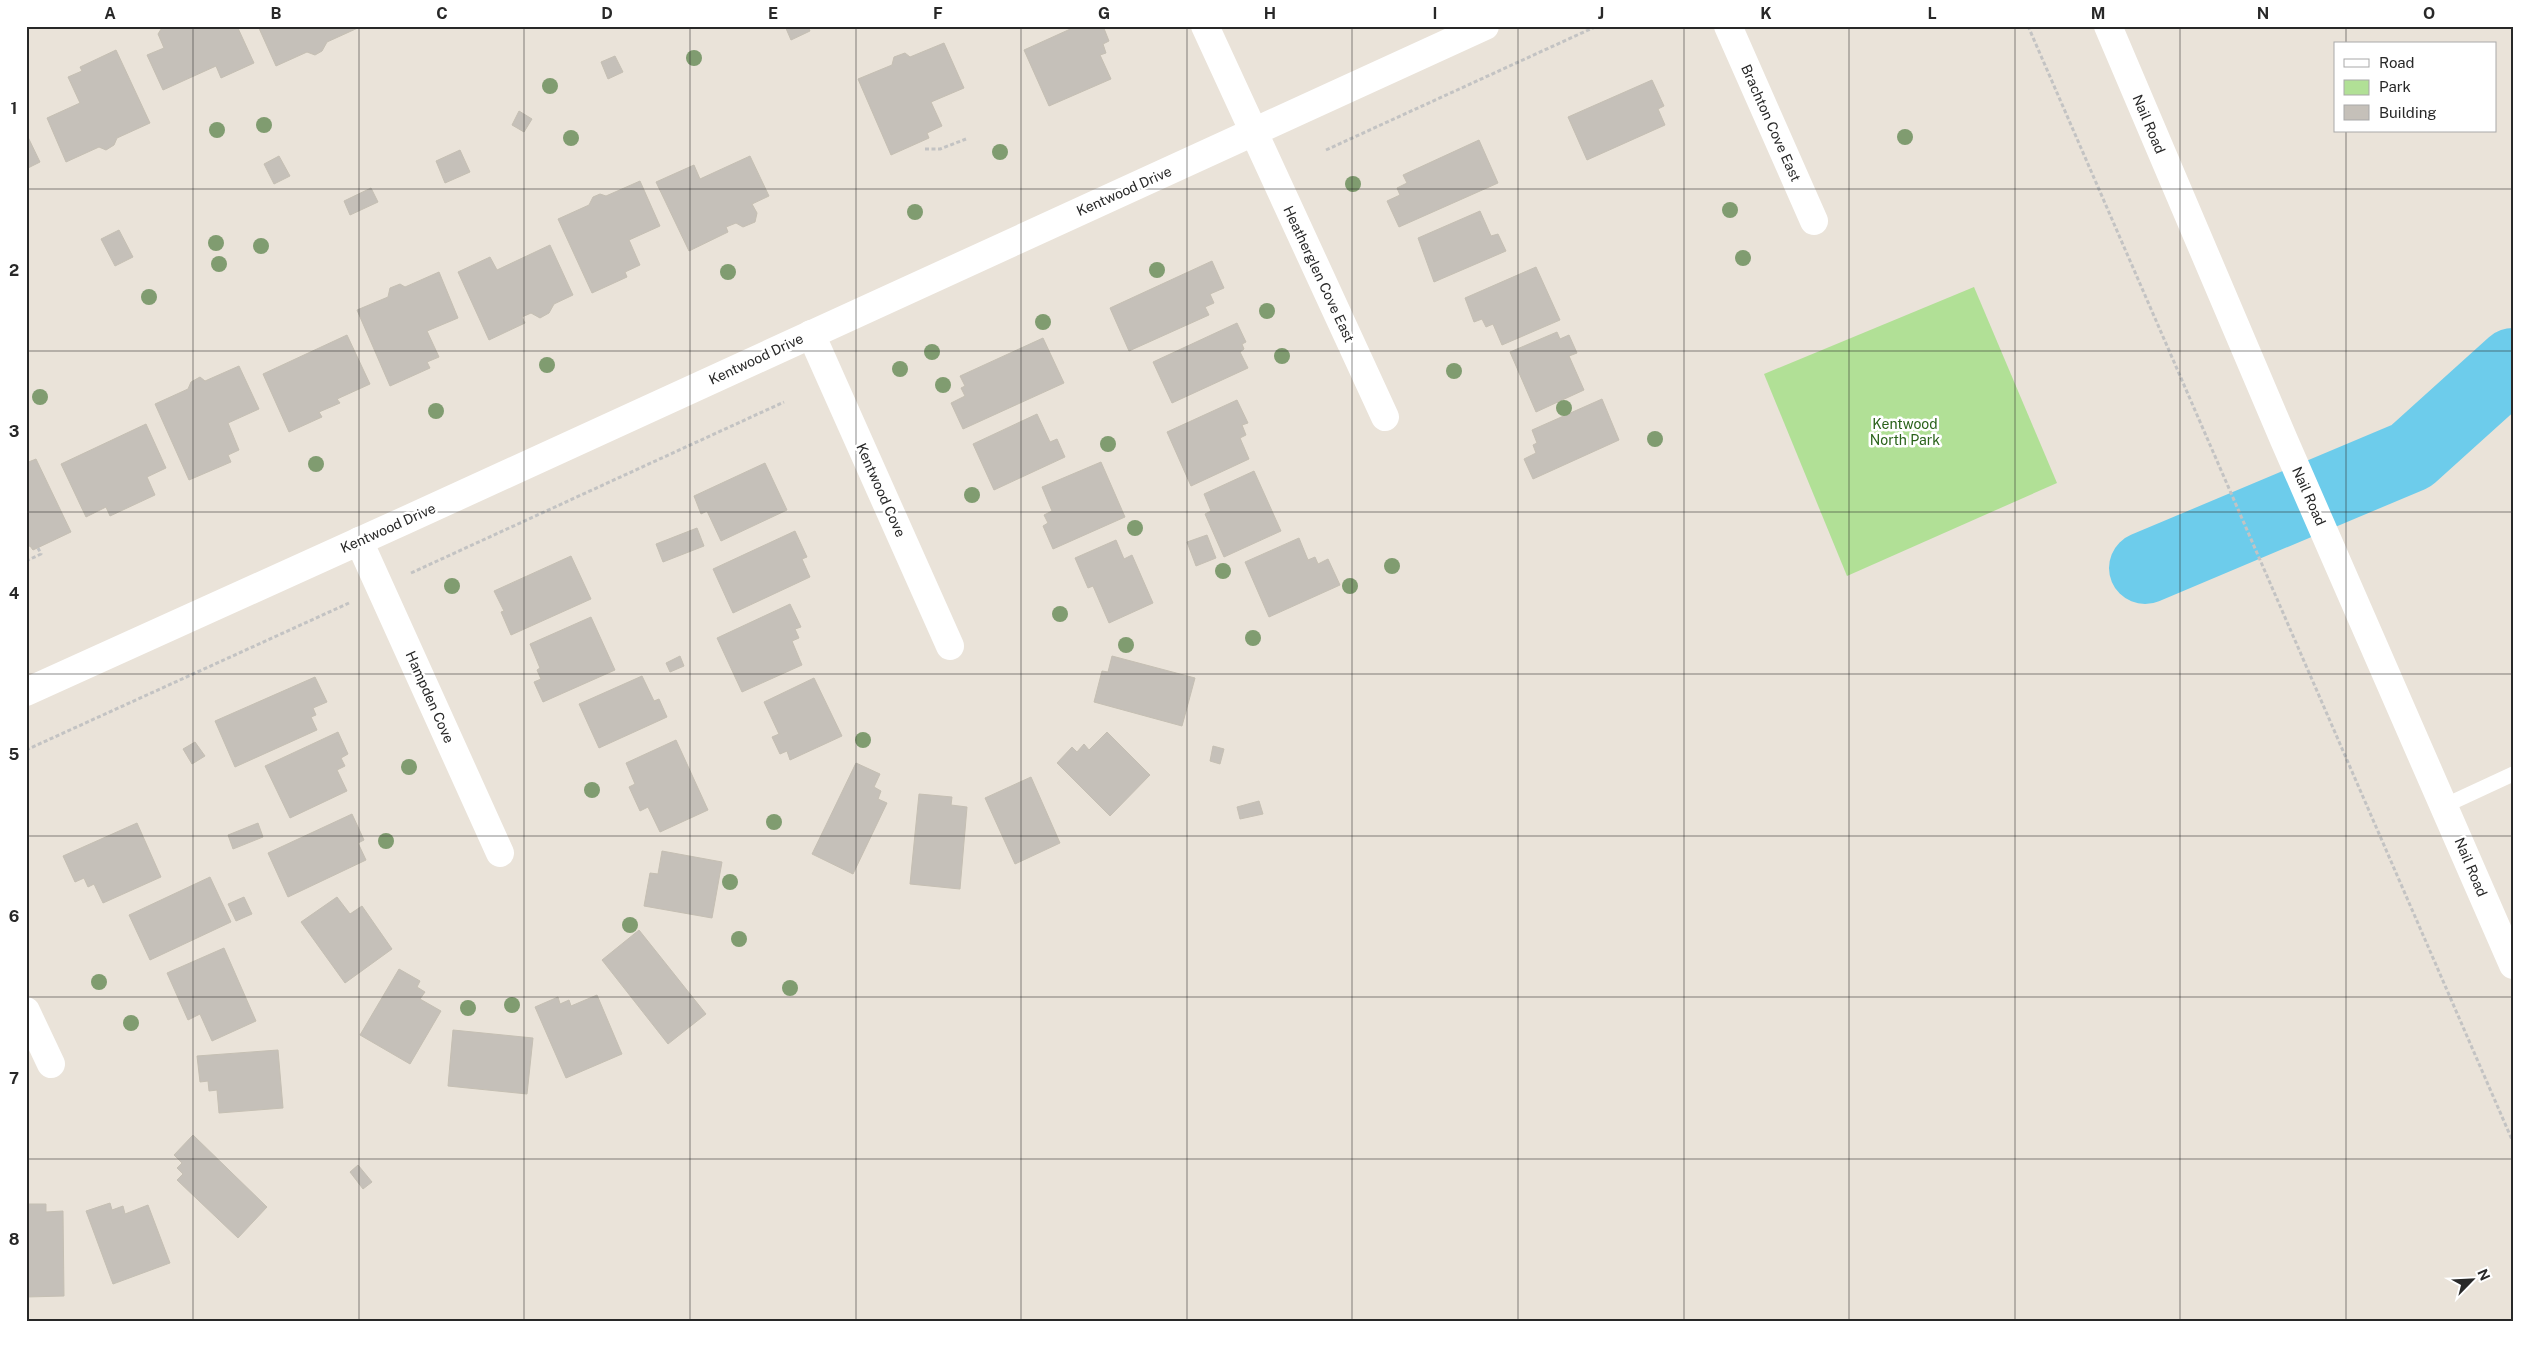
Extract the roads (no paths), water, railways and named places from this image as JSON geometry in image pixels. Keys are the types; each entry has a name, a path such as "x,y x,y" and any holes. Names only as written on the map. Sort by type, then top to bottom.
{"street":[{"name":"Heatherglen Cove East","path":"1205,26 1385,417"},
{"name":"Kentwood Drive","path":"26,692 1485,26"},
{"name":"Brachton Cove East","path":"1728,26 1814,221"},
{"name":"Nail Road","path":"2108,26 2284,440 2444,806 2507,937 2513,965"},
{"name":"Kentwood Cove","path":"811,334 950,646"},
{"name":"Hampden Cove","path":"359,541 500,853"},
{"path":"26,1011 51,1064"}],"lane":[{"path":"2444,806 2513,774"}],"waterway":[{"path":"2145,568 2411,456 2513,364"}],"park label":[{"name":"Kentwood North Park","path":"1905,432"}]}
